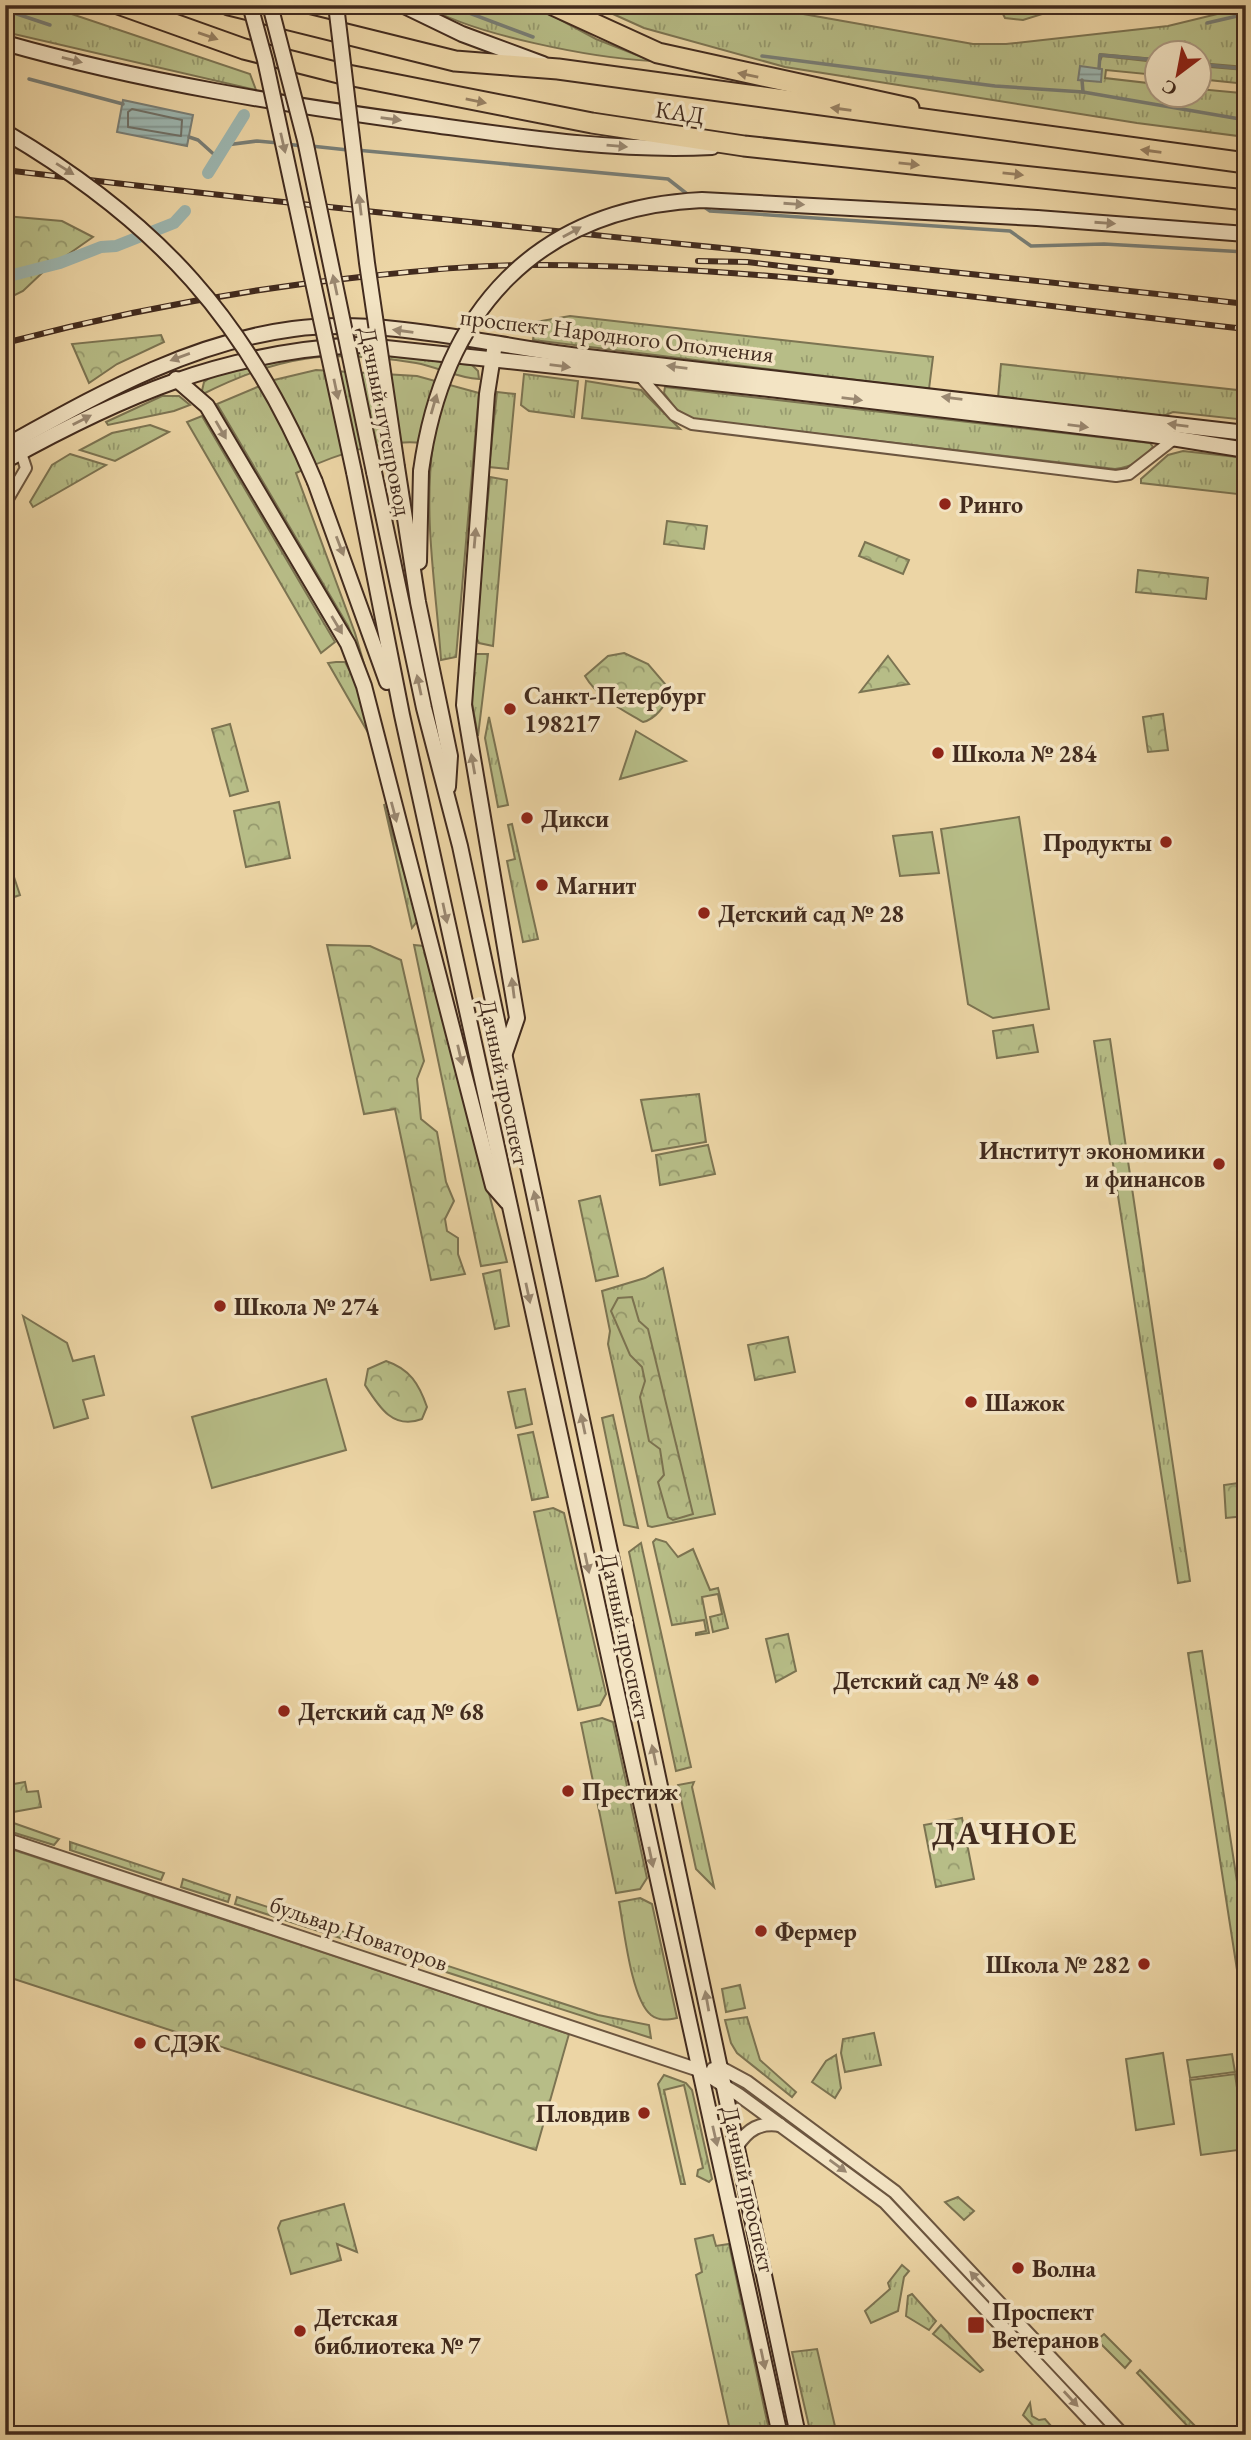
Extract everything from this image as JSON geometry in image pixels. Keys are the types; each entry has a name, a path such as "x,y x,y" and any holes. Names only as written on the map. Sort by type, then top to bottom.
{"highway":[{"name":"КАД","path":"121,5 244,48 343,74 592,123 744,146 1246,200"},
{"name":"КАД","path":"229,5 455,61 558,69 1246,163"},
{"path":"553,5 626,40 681,60 886,102 981,128"}],"main road":[{"name":"Дачный путепровод","path":"250,5 314,282 431,847"},
{"name":"Дачный путепровод","path":"270,5 306,140 395,579 446,799 460,846"},
{"path":"336,5 380,358 418,602 450,756 446,799"},
{"path":"402,5 462,34 558,69"},
{"path":"5,44 110,69 344,113 520,137 660,150 744,146"},
{"path":"6,133 81,179 136,223 194,280 248,354 271,391 304,456 345,556 402,715"},
{"path":"418,602 421,471 433,402 444,372 460,341 502,283 536,253 591,222 635,207 702,200 1037,218 1246,233"},
{"name":"проспект Народного Ополчения","path":"5,461 14,446 146,370 200,350 262,334 296,328 364,327 494,352 639,375 1246,450"},
{"name":"проспект Народного Ополчения","path":"14,446 176,379 294,349 378,346 494,352 1246,433"},
{"path":"494,352 485,411 464,705 517,1018 504,1054"},
{"path":"176,379 207,406 348,644 364,685 493,1186 508,1203"},
{"name":"Дачный проспект","path":"460,846 798,2435"},
{"name":"Дачный проспект","path":"431,847 780,2435"}],"street":[{"path":"639,375 674,415 692,424 1116,476 1129,474 1142,466 1174,439"},
{"path":"5,504 26,468 14,446"},
{"name":"бульвар Новаторов","path":"5,1839 699,2070 782,2126 885,2202 1104,2435"},
{"path":"720,2068 747,2082 895,2192 1123,2435"},
{"name":"бульвар Новаторов","path":"699,2070 720,2068"},
{"path":"737,2146 746,2133 758,2126 767,2123 782,2126"}],"green space":[{"path":"5,5 45,5 250,74 256,90 5,32"},
{"path":"424,5 533,5 596,39 652,61 598,55 534,43 472,26"},
{"path":"593,5 774,5 792,12 973,44 1006,44 1168,26 1246,7 1246,67 1212,64 1212,38 1142,38 1142,58 1100,54 1099,63 1102,56 1142,60 1142,74 1106,70 1105,78 1142,82 1142,108 1212,108 1212,90 1241,93 1246,97 1246,137 1137,123 785,67 644,28"},
{"path":"1004,5 1071,5 1023,20 1005,18 1001,10"},
{"path":"1212,67 1246,70 1246,84 1212,80"},
{"path":"5,216 62,221 93,237 43,272 23,291 5,300"},
{"path":"570,316 933,357 929,389 533,340 535,322"},
{"path":"161,335 164,342 117,364 89,383 72,344"},
{"path":"344,351 472,365 478,371 479,379 416,363 357,356 331,356 256,371 201,395 204,382 233,368 271,359"},
{"path":"1001,364 1246,391 1246,420 1173,412 1158,418 998,398"},
{"path":"316,370 417,376 479,393 456,657 441,660 429,498 433,444 397,443 363,448 296,473 355,633 367,674 348,626 217,404 274,380"},
{"path":"524,374 578,381 574,417 529,411 521,405"},
{"path":"586,381 641,390 680,429 582,418"},
{"path":"665,387 1150,443 1153,447 1137,462 1115,469 693,419 676,409 664,393"},
{"path":"497,392 515,394 508,469 489,467"},
{"path":"162,396 179,396 190,405 108,425 106,422"},
{"path":"202,416 335,642 321,653 187,422"},
{"path":"150,425 169,432 115,461 80,450 112,433"},
{"path":"1183,451 1246,458 1246,495 1141,483 1141,479 1168,455"},
{"path":"70,454 106,465 33,507 30,502 52,465"},
{"path":"490,477 507,480 493,646 479,643 475,635"},
{"path":"667,521 707,526 704,549 664,544"},
{"path":"865,542 909,560 903,574 859,556"},
{"path":"1138,570 1208,578 1206,599 1136,592"},
{"path":"624,653 648,664 672,692 656,714 643,722 603,697 585,676 608,656"},
{"path":"474,654 488,654 478,736 470,692"},
{"path":"888,656 909,684 860,692"},
{"path":"345,662 358,686 370,736 328,663"},
{"path":"1163,714 1168,750 1148,752 1143,717"},
{"path":"489,717 508,805 498,807 485,738"},
{"path":"230,724 248,791 230,796 212,729"},
{"path":"636,731 686,761 620,779"},
{"path":"279,802 290,858 246,867 234,811"},
{"path":"384,804 418,920 412,928"},
{"path":"1019,817 1049,1009 993,1018 968,1004 941,829"},
{"path":"512,824 538,939 523,942 507,861 515,859 508,825"},
{"path":"932,832 939,873 900,876 893,836"},
{"path":"9,862 20,895 5,900 5,863"},
{"path":"327,945 370,946 401,960 424,1061 417,1079 421,1119 437,1132 446,1182 454,1201 445,1219 447,1231 458,1238 458,1254 465,1274 431,1280 395,1109 364,1114"},
{"path":"414,945 424,946 507,1262 481,1266"},
{"path":"1033,1025 1038,1052 997,1058 993,1031"},
{"path":"1110,1039 1190,1581 1178,1583 1094,1041"},
{"path":"699,1094 706,1142 652,1151 641,1100"},
{"path":"708,1145 715,1174 660,1185 656,1155"},
{"path":"600,1196 618,1276 596,1281 579,1201"},
{"path":"663,1268 715,1514 652,1527 648,1526 608,1344 610,1331 602,1291 645,1278"},
{"path":"500,1270 509,1326 495,1329 483,1274"},
{"path":"632,1297 639,1321 648,1329 693,1514 673,1520 668,1517 658,1482 664,1475 660,1449 649,1441 640,1397 645,1381 642,1367 630,1355 611,1311 618,1298"},
{"path":"23,1316 67,1343 73,1361 94,1356 104,1395 83,1400 88,1418 54,1428"},
{"path":"788,1337 795,1372 755,1380 748,1345"},
{"path":"386,1361 401,1368 417,1384 427,1407 422,1419 412,1422 395,1419 382,1408 365,1385 368,1369"},
{"path":"326,1379 346,1450 212,1488 192,1417"},
{"path":"525,1389 532,1424 516,1428 508,1392"},
{"path":"613,1415 638,1528 624,1525 602,1418"},
{"path":"533,1432 548,1497 532,1500 518,1435"},
{"path":"1246,1482 1246,1516 1226,1518 1224,1485"},
{"path":"553,1508 564,1513 606,1694 600,1705 578,1710 534,1512"},
{"path":"656,1539 666,1542 678,1557 693,1549 710,1590 718,1588 728,1628 713,1632 710,1617 722,1614 718,1594 702,1597 709,1633 696,1635 706,1631 704,1620 672,1625 653,1542"},
{"path":"641,1543 691,1767 676,1771 629,1552"},
{"path":"788,1634 796,1671 776,1682 766,1639"},
{"path":"1202,1651 1246,1941 1246,2028 1188,1653"},
{"path":"602,1718 613,1722 647,1878 640,1889 616,1893 581,1723"},
{"path":"25,1782 27,1792 38,1791 41,1807 13,1812 8,1785"},
{"path":"694,1782 692,1787 714,1887 696,1869 678,1785"},
{"path":"962,1818 974,1879 936,1887 924,1825"},
{"path":"5,1820 59,1839 54,1845 5,1830"},
{"path":"70,1842 164,1873 161,1880 70,1850"},
{"path":"5,1847 569,2034 536,2150 5,1976"},
{"path":"183,1879 230,1895 228,1902 181,1887"},
{"path":"237,1897 598,2015 649,2025 651,2038 235,1904"},
{"path":"640,1898 652,1904 677,2018 663,2020 651,2015 644,2007 633,1979 619,1902"},
{"path":"740,1985 745,2008 726,2012 722,1989"},
{"path":"747,2017 760,2060 796,2092 792,2097 737,2053 731,2043 725,2020"},
{"path":"874,2033 881,2065 845,2072 841,2053 843,2039"},
{"path":"1163,2053 1174,2124 1136,2130 1126,2059"},
{"path":"1232,2054 1235,2072 1190,2078 1187,2060"},
{"path":"836,2055 841,2088 835,2098 812,2082 826,2061"},
{"path":"1235,2074 1246,2149 1201,2155 1190,2080"},
{"path":"664,2075 686,2083 692,2090 712,2179 709,2182 697,2176 698,2170 703,2168 684,2085 664,2090 685,2184 681,2184 658,2084"},
{"path":"958,2197 974,2211 964,2220 945,2202"},
{"path":"344,2204 357,2252 337,2244 341,2260 291,2274 278,2228 281,2221"},
{"path":"713,2235 716,2246 729,2244 770,2435 731,2435 696,2275 702,2272 695,2239"},
{"path":"902,2265 909,2271 904,2277 898,2311 871,2323 865,2311 890,2289 888,2283"},
{"path":"912,2294 936,2321 929,2330 906,2316 908,2296"},
{"path":"941,2325 983,2370 980,2372 933,2334"},
{"path":"1104,2334 1131,2361 1125,2368 1097,2340"},
{"path":"817,2349 837,2435 811,2435 792,2352"},
{"path":"1140,2370 1204,2435 1196,2435 1137,2373"},
{"path":"1030,2403 1032,2416 1039,2420 1045,2419 1059,2435 1042,2435 1023,2415"}],"water":[{"path":"1080,66 1102,69 1101,82 1078,80"},
{"path":"123,100 193,115 187,146 117,132"}],"waterway":[{"path":"448,5 533,37"},
{"path":"864,5 870,7"},
{"path":"870,7 875,5"},
{"path":"5,10 50,25"},
{"path":"1207,23 1246,14"},
{"path":"1099,68 1100,55 1142,59"},
{"path":"762,56 995,86 1083,92 1240,119"},
{"path":"1212,65 1246,69"},
{"path":"29,79 123,104"},
{"path":"1082,80 1083,92"},
{"path":"208,173 244,115"},
{"path":"189,137 198,140 218,158"},
{"path":"226,145 257,141 279,143"},
{"path":"286,144 303,146"},
{"path":"311,146 348,150"},
{"path":"356,150 668,179 691,197"},
{"path":"703,206 710,211 1010,231 1031,246 1104,244 1246,252"},
{"path":"5,277 60,263 101,247 116,246 174,223 185,211"}],"railway":[{"path":"5,170 1246,304"},
{"path":"698,261 747,262 831,272"},
{"path":"5,343 141,311 277,287 479,266 523,265 633,267 808,279 1246,329"}],"place":[{"name":"Ринго","path":"945,504"},
{"name":"Санкт-Петербург 198217","path":"510,709"},
{"name":"Школа № 284","path":"938,753"},
{"name":"Дикси","path":"527,818"},
{"name":"Продукты","path":"1166,842"},
{"name":"Магнит","path":"542,885"},
{"name":"Детский сад № 28","path":"704,913"},
{"name":"Институт экономики и финансов","path":"1219,1164"},
{"name":"Школа № 274","path":"220,1306"},
{"name":"Шажок","path":"971,1402"},
{"name":"Детский сад № 48","path":"1033,1680"},
{"name":"Детский сад № 68","path":"284,1711"},
{"name":"Престиж","path":"568,1791"},
{"name":"Фермер","path":"761,1931"},
{"name":"Школа № 282","path":"1144,1964"},
{"name":"СДЭК","path":"140,2043"},
{"name":"Пловдив","path":"644,2113"},
{"name":"Волна","path":"1018,2268"},
{"name":"Проспект Ветеранов","path":"976,2325"},
{"name":"Детская библиотека № 7","path":"300,2331"}],"district":[{"name":"ДАЧНОЕ","path":"1005,1833"}]}
